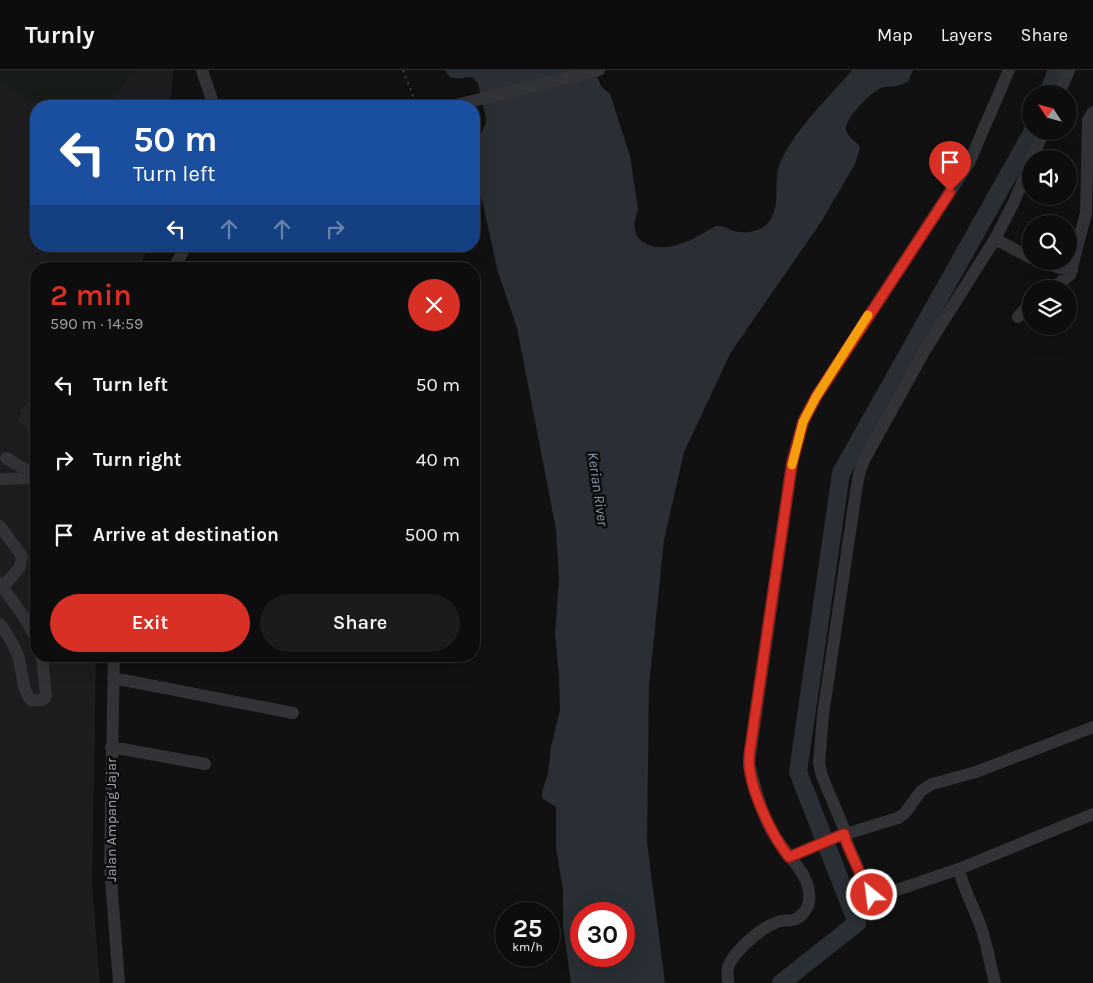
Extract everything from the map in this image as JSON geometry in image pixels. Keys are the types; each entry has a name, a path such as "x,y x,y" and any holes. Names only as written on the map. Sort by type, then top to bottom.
{"street":[{"path":"202,70 212,100"},
{"path":"480,100 598,70"},
{"path":"728,983 727,969 734,955 766,928 781,921 795,920 805,912 809,901 805,878 779,845 769,828 753,783 749,763 789,485 803,422 816,397 969,163 1009,70"},
{"path":"1063,85 1069,70"},
{"path":"1077,250 1086,213 1088,120 1093,112"},
{"path":"1022,183 995,239 925,350 858,474 819,763 822,776 843,826 842,835 867,889 876,897 959,869 1093,814"},
{"path":"995,239 1022,253"},
{"path":"1064,280 1072,270"},
{"path":"1018,317 1022,312"},
{"path":"3,455 30,471"},
{"path":"1,480 8,471 8,462 3,455"},
{"path":"1,480 30,478"},
{"path":"0,526 22,556 20,567 2,585 30,627"},
{"path":"0,624 18,656 27,694 31,700 42,700 46,695 43,662"},
{"name":"Jalan Ampang Jajar","path":"114,662 110,868 119,983"},
{"path":"113,678 293,713"},
{"path":"789,857 842,835 898,818 908,810 922,791 932,784 976,772 1093,727"},
{"path":"111,747 205,764"},
{"path":"959,869 962,884 982,929 995,983"}],"path":[{"path":"403,70 415,100"}],"shaded area":[{"path":"0,70 173,70 171,100 30,100 30,252 146,252 141,262 30,262 30,662 96,662 92,885 100,983 0,983"},
{"path":"0,70 134,70 112,100 30,100 30,102 0,80"}],"water":[{"name":"Kerian River","path":"445,70 594,70 601,86 610,94 630,156 638,209 634,224 637,237 644,243 652,246 668,247 684,242 716,226 744,232 754,231 763,227 772,217 775,210 778,171 787,150 803,125 852,70 913,70 908,82 897,86 883,87 865,100 849,119 846,130 860,148 855,164 821,222 731,352 684,452 664,540 649,686 647,842 665,983 571,983 563,926 563,890 556,848 556,807 542,798 560,710 555,634 559,578 556,529 517,328 498,272 480,191 480,136 486,123 486,118 478,84 472,77 453,78"}],"building":[{"path":"30,402 30,430 28,431 17,418 22,414 19,410"}],"waterway":[{"path":"1051,85 1057,70"},
{"path":"781,983 857,923 798,772 841,473 1028,140"}],"slow traffic":[{"path":"792,465 803,422 816,397 868,315"}],"route":[{"path":"872,895 867,889 844,834 789,857 779,845 769,828 753,783 749,763 751,743 792,463 803,422 816,397 950,192"}]}
